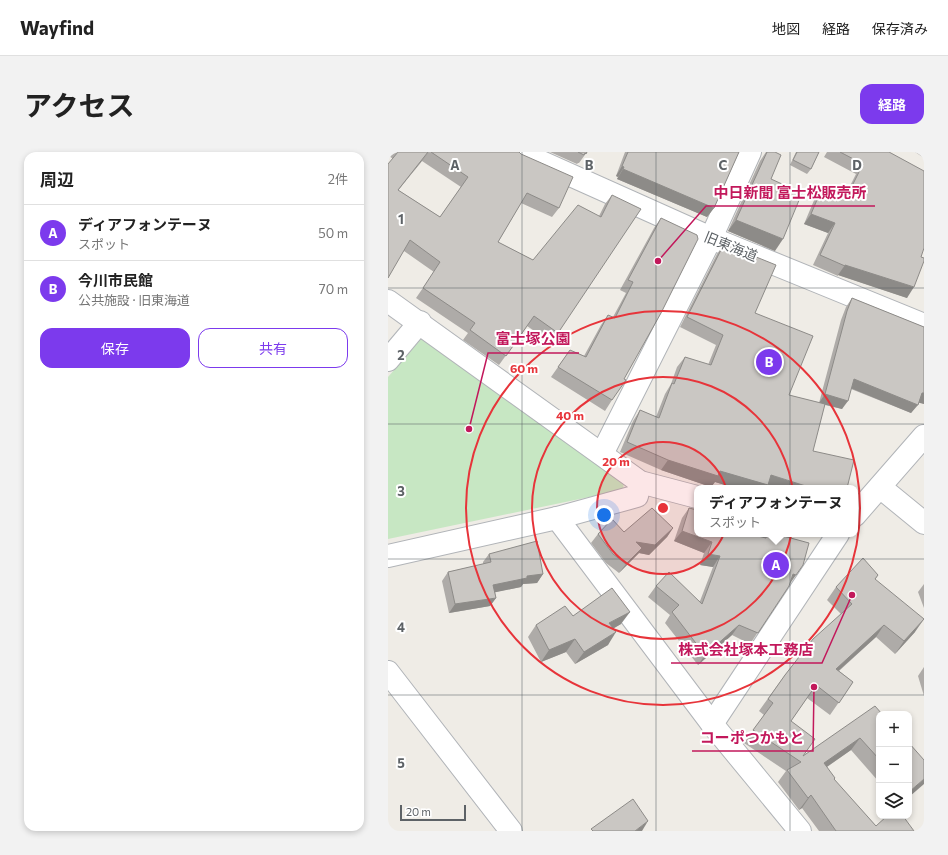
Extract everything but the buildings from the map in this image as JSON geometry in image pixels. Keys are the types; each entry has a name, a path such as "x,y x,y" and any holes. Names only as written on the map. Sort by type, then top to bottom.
{"street":[{"name":"旧東海道","path":"519,152 711,238 808,276 924,325"},
{"path":"602,454 711,238 750,152"},
{"path":"388,300 640,482 694,496"},
{"path":"388,360 420,322"},
{"path":"858,512 924,436"},
{"path":"388,556 557,518 637,496 640,482"},
{"path":"880,487 924,523"},
{"path":"557,518 712,724 800,831"},
{"path":"712,724 834,537"},
{"path":"388,672 511,831"}],"green space":[{"path":"422,338 624,481 623,490 388,539 388,377"}],"place":[{"name":"中日新聞 富士松販売所","path":"658,261"},
{"name":"今川市民館","path":"769,362"},
{"name":"富士塚公園","path":"469,429"},
{"name":"ディアフォンテーヌ","path":"776,565"},
{"name":"株式会社塚本工務店","path":"852,595"},
{"name":"コーポつかもと","path":"814,687"}]}
